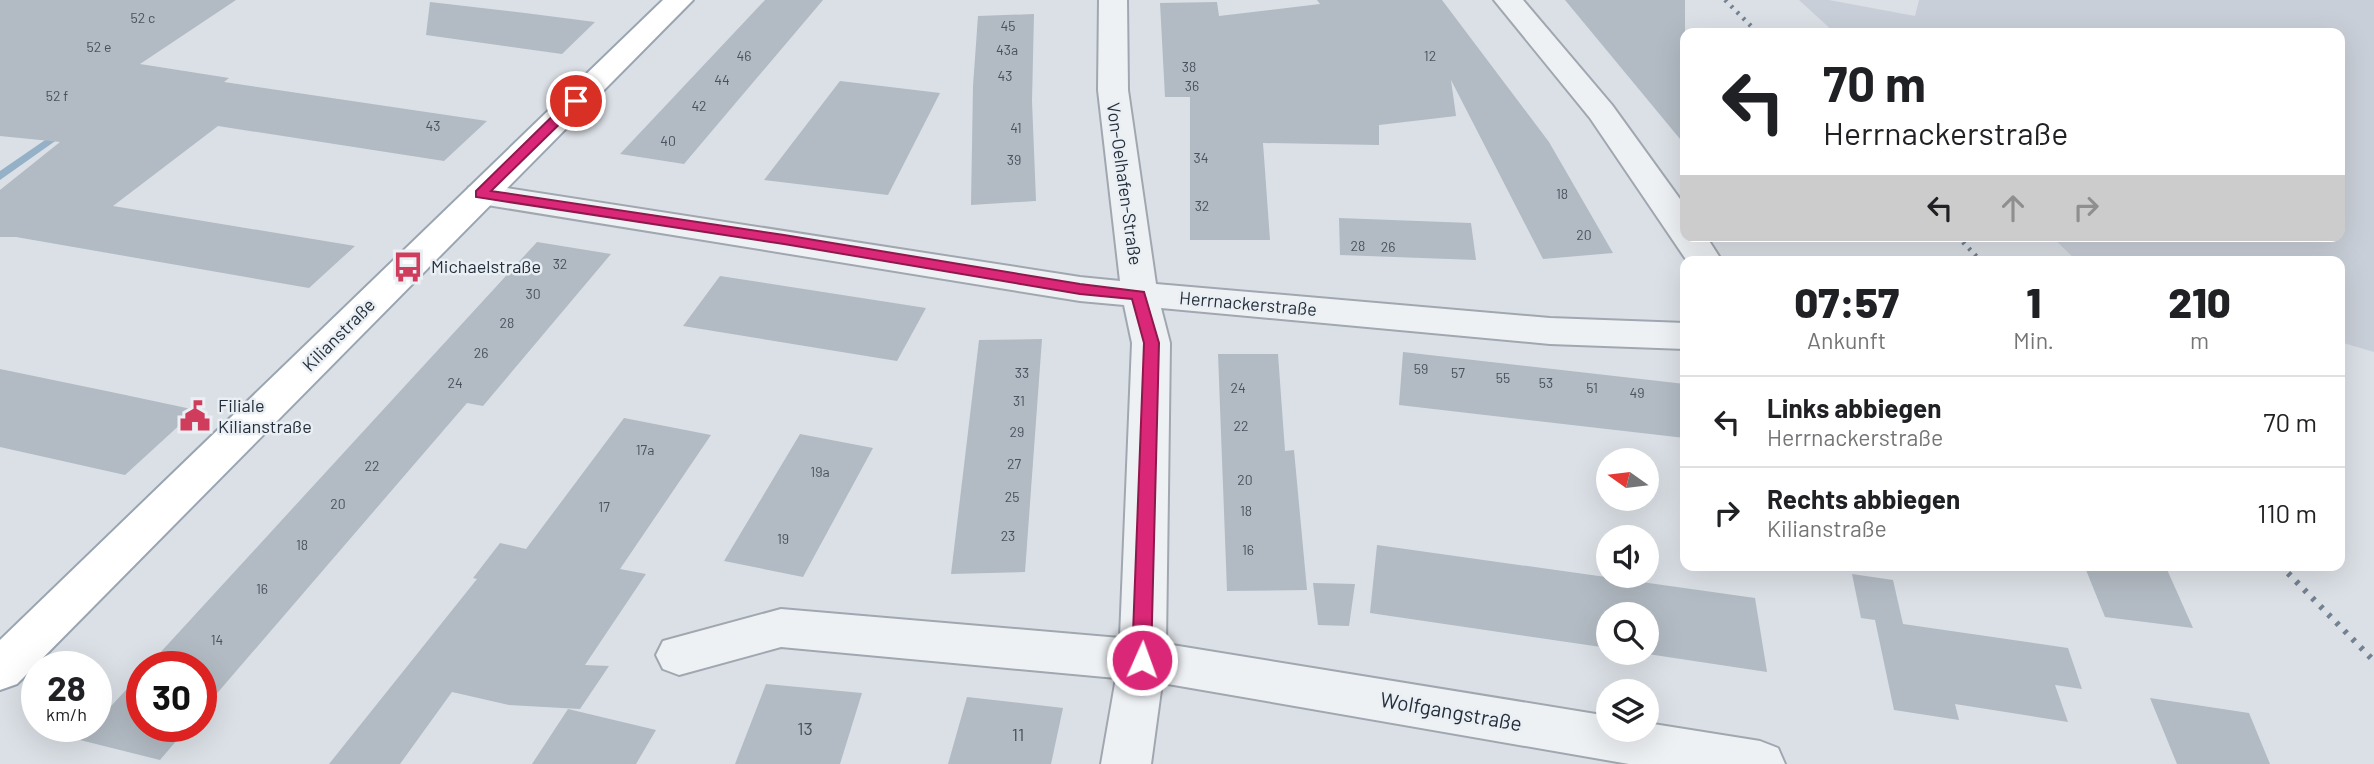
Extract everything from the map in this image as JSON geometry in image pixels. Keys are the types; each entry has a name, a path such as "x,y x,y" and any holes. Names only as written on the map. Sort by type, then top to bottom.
{"main road":[{"name":"Kilianstraße","path":"0,670 679,0"}],"street":[{"name":"Von-Oelhafen-Straße","path":"1113,0 1110,35 1112,92 1139,295 1152,343 1142,660 1126,764"},
{"path":"1508,0 1557,52 1613,125 1680,223"},
{"name":"Herrnackerstraße","path":"481,194 1080,289 1550,331 1680,336"},
{"path":"678,655 781,628 1142,660"},
{"name":"Wolfgangstraße","path":"1142,660 1760,764"}],"shaded area":[{"path":"1799,0 1829,0 1915,16 1919,0 2374,0 2374,352 2345,343 2345,256 2072,256 2057,242 2345,242 2345,28 1830,28"}],"building":[{"path":"0,0 236,0 140,64 229,78 224,82 487,121 444,161 218,126 113,206 355,246 309,288 16,237 0,237 0,190 60,142 0,136"},
{"path":"765,0 823,0 684,164 620,154"},
{"path":"1317,0 1442,0 1549,142 1613,253 1543,259 1451,80 1456,116 1379,125 1379,145 1263,143 1270,240 1190,240 1190,97 1165,97 1160,3 1217,2 1219,16 1320,4"},
{"path":"1565,0 1685,0 1685,28 1680,28 1680,139"},
{"path":"430,2 595,22 562,54 426,35"},
{"path":"1034,14 1032,101 1036,201 971,205 973,86 978,16"},
{"path":"840,81 940,93 888,195 764,180"},
{"path":"1339,218 1471,223 1476,260 1340,255"},
{"path":"537,242 611,254 483,406 467,403 217,693 217,651 162,651"},
{"path":"720,276 926,308 897,361 683,326"},
{"path":"1042,339 1025,572 951,574 979,340"},
{"path":"1403,352 1680,383 1680,437 1399,405"},
{"path":"1218,354 1278,354 1285,451 1294,450 1307,590 1227,591"},
{"path":"0,369 196,410 125,475 0,447"},
{"path":"624,418 711,435 620,569 646,574 585,665 609,666 580,709 509,705 452,692 400,764 329,764 477,579 473,578 500,543 526,549"},
{"path":"800,434 873,448 803,577 724,561"},
{"path":"1377,545 1596,576 1596,588 1659,588 1659,585 1755,598 1767,672 1659,656 1659,602 1596,602 1596,646 1370,613"},
{"path":"2086,571 2168,571 2193,628 2105,617"},
{"path":"1852,574 1893,580 1903,624 2068,648 2082,689 2055,685 2068,722 1955,704 1959,720 1894,710 1875,620 1861,618"},
{"path":"1313,583 1355,584 1349,626 1318,625"},
{"path":"766,684 862,693 840,764 735,764"},
{"path":"126,690 126,742 175,742 160,760 88,742 112,742 112,705"},
{"path":"967,697 1063,708 1051,764 948,764"},
{"path":"2150,698 2249,713 2270,764 2177,764"},
{"path":"568,709 656,730 636,764 532,764"}],"waterway":[{"path":"0,176 64,130"}],"railway":[{"path":"1725,0 1753,28"},
{"path":"1963,242 1976,256"},
{"path":"2286,571 2374,661"}],"place":[{"name":"Michaelstraße","path":"408,267"},
{"name":"Filiale Kilianstraße","path":"195,416"}],"route":[{"path":"576,101 481,194 1080,289 1139,295 1152,343 1142,660"}]}
